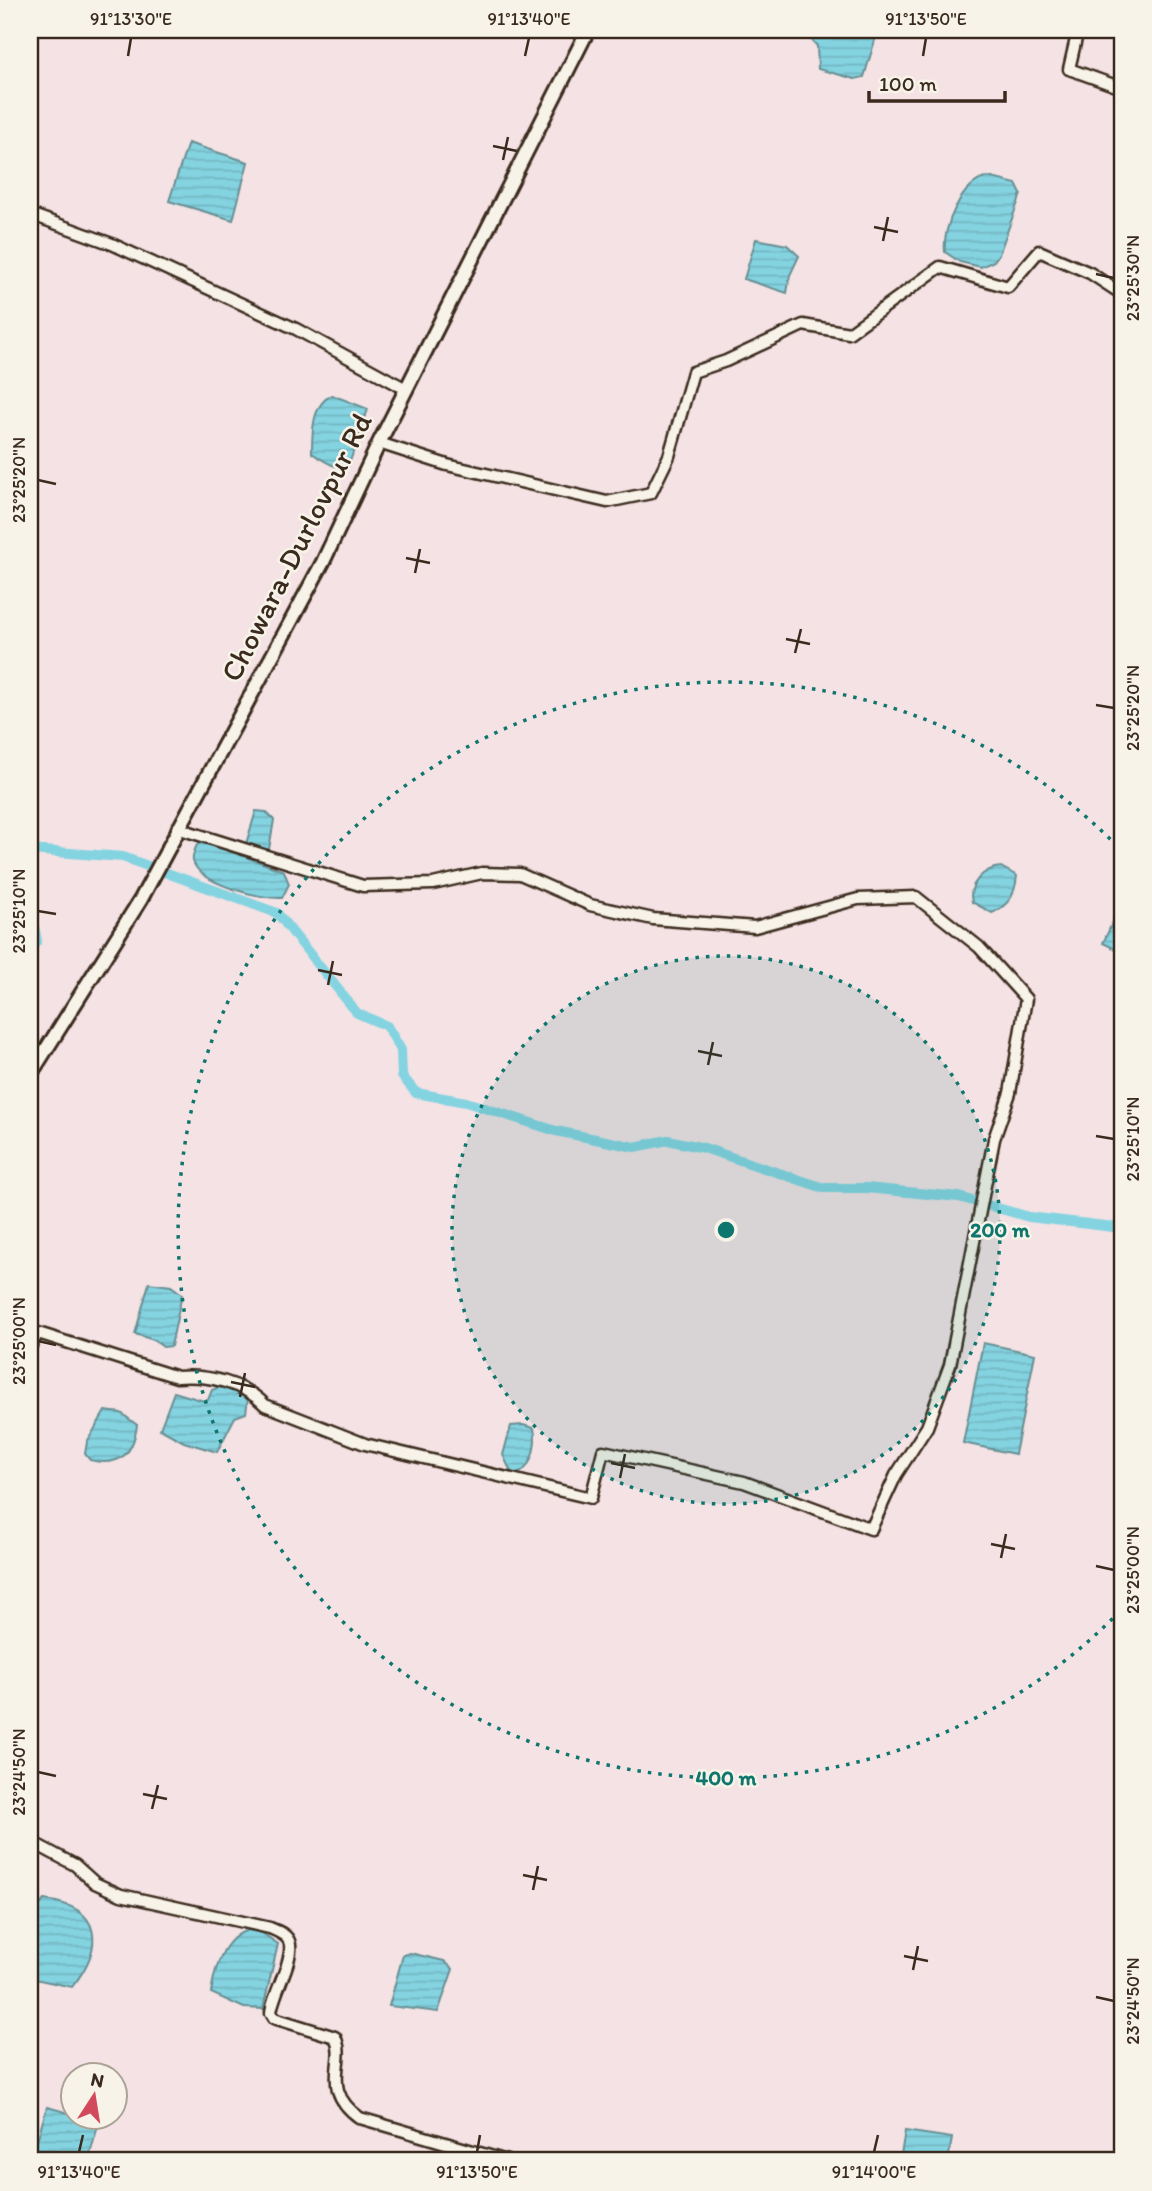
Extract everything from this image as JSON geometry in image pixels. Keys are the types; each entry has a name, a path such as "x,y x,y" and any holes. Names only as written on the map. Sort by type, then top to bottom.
{"street":[{"name":"Chowara-Durlovpur Rd","path":"30,1075 150,881 323,562 379,443 588,30"},
{"path":"1079,30 1069,69 1122,88"},
{"path":"30,214 112,244 296,329 406,389"},
{"path":"379,443 447,465 607,502 651,493 669,456 693,372 726,361 803,325 849,333 940,267 1008,287 1039,251 1090,272 1122,294"},
{"path":"30,1347 38,1333 177,1377 200,1375 254,1393 265,1405 365,1444 591,1498 603,1451 744,1482 871,1529 895,1475 927,1427 950,1366 994,1139 1010,1093 1026,999 979,947 916,897 858,899 755,927 653,919 590,905 520,874 482,873 433,884 363,886 177,828"},
{"path":"30,1841 75,1865 96,1883 121,1895 270,1928 283,1934 289,1941 290,1952 271,2013 274,2018 323,2031 337,2040 334,2079 348,2109 360,2118 507,2161"}],"water":[{"path":"811,30 878,30 864,77 855,79 818,69 817,46 809,37"},
{"path":"188,143 248,162 233,220 169,201"},
{"path":"988,177 1016,184 1021,194 999,254 994,261 981,267 960,262 945,252 945,242 950,219 962,196 970,187"},
{"path":"756,239 787,245 799,256 790,275 787,293 744,279"},
{"path":"332,395 368,409 348,467 333,465 312,453 317,412 325,399"},
{"path":"256,811 266,812 274,820 268,855 245,847"},
{"path":"203,841 284,871 289,884 282,898 246,893 206,877 193,861 197,845"},
{"path":"1001,867 1017,876 1016,883 1007,903 992,913 972,902 972,890 983,874"},
{"path":"1122,902 1122,952 1103,943"},
{"path":"149,1283 171,1286 182,1294 171,1346 163,1347 154,1340 135,1334"},
{"path":"983,1343 1035,1354 1015,1454 963,1443"},
{"path":"219,1387 242,1392 248,1397 246,1413 235,1417 217,1452 184,1442 160,1429 174,1392 204,1401 208,1400 212,1390"},
{"path":"105,1411 121,1413 137,1425 135,1435 128,1451 117,1460 90,1460 85,1454 87,1442"},
{"path":"511,1426 534,1428 535,1441 527,1466 518,1474 511,1472 503,1455"},
{"path":"44,1900 64,1904 78,1911 88,1920 92,1931 90,1958 72,1987 30,1978 31,1927 33,1918"},
{"path":"248,1930 262,1933 278,1944 263,2009 244,2008 211,1993 215,1973 226,1947 239,1934"},
{"path":"410,1953 444,1961 453,1969 438,2012 389,2006 403,1955"},
{"path":"47,2107 60,2110 60,2132 96,2132 88,2161 31,2161"},
{"path":"905,2131 952,2138 948,2161 900,2161"}],"waterway":[{"path":"30,850 123,857 277,913 357,1013 387,1026 401,1050 402,1076 416,1093 466,1102 556,1131 635,1147 668,1140 704,1148 824,1188 866,1188 959,1197 1029,1217 1122,1228"},
{"path":"30,906 37,941 30,949"}]}
